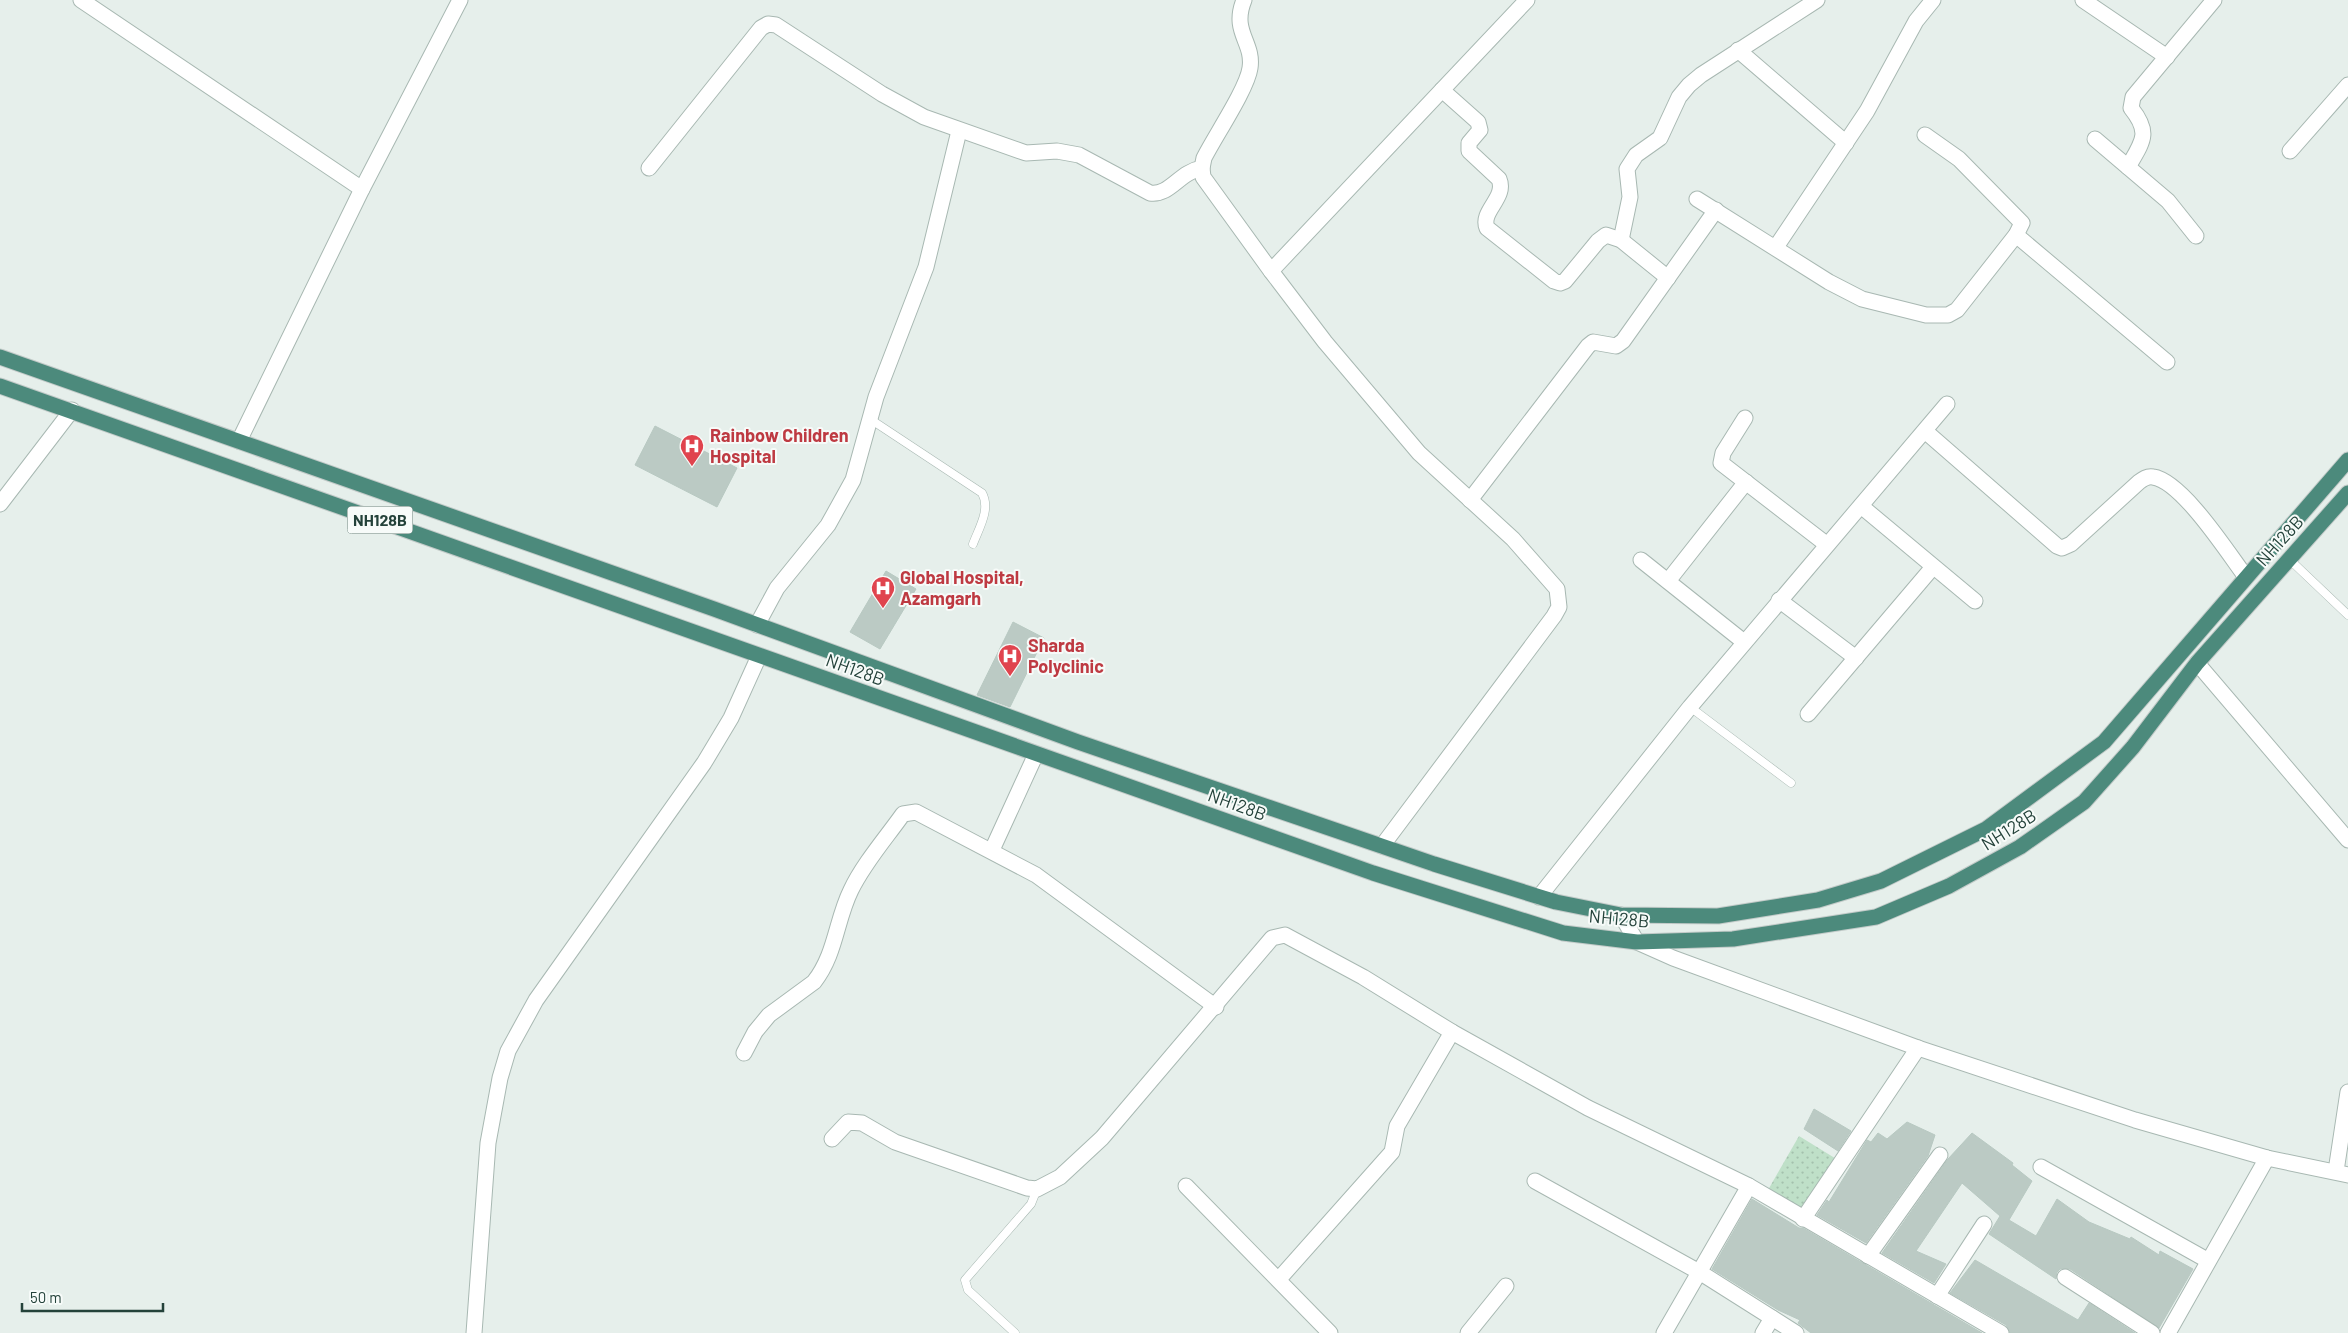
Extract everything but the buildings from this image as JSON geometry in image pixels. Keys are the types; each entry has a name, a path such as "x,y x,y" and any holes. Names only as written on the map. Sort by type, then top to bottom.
{"highway":[{"path":"0,358 757,625 1078,742 1382,846 1539,897 1620,915 1718,916 1818,900 1880,882 1986,829 2104,742 2348,460"},
{"name":"NH128B","path":"0,386 1373,873 1563,933 1637,942 1733,939 1876,917 1949,886 2020,847 2084,802 2133,747 2197,662 2348,493"}],"street":[{"path":"239,441 362,189 460,0"},
{"path":"1244,0 1239,18 1240,29 1251,58 1248,78 1204,158 1202,168 1209,187 1326,342 1419,453 1526,552 1557,589 1559,607 1382,846"},
{"path":"1271,271 1527,0"},
{"path":"1621,240 1630,198 1626,176 1631,160 1660,138 1688,85 1738,50 1817,0"},
{"path":"1776,247 1846,143 1880,89 1913,26 1933,0"},
{"path":"2083,0 2167,57"},
{"path":"2128,167 2139,148 2143,132 2143,125 2131,108 2133,97 2214,0"},
{"path":"88,2 362,189"},
{"path":"649,168 761,28 768,24 776,25 906,108 959,131 1026,154 1057,151 1079,155 1150,193 1158,194 1166,191 1186,174 1202,168"},
{"path":"1738,50 1846,143"},
{"path":"2290,151 2348,85"},
{"path":"1442,90 1478,122 1480,130 1469,144 1469,151 1499,179 1502,185 1486,219 1487,228 1554,281 1560,283 1565,281 1598,241 1606,235 1621,240 1668,278"},
{"path":"757,625 777,588 828,525 848,492 858,468 881,382 926,267 959,131"},
{"path":"1697,199 1829,282 1862,299 1938,316 1948,315 1957,310 2022,226 2020,219 1959,159 1925,135"},
{"path":"2095,139 2168,201 2196,236"},
{"path":"1470,500 1588,346 1593,342 1616,346 1622,342 1716,210"},
{"path":"2016,235 2167,362"},
{"path":"1539,897 1690,707 1826,544 1947,404"},
{"path":"0,504 72,410"},
{"path":"1745,418 1721,458 1722,463 1826,544"},
{"path":"1925,430 2062,548 2070,544 2139,482 2146,477 2154,477 2169,485 2192,506 2246,578"},
{"path":"1668,581 1746,482"},
{"path":"1860,506 1975,602"},
{"path":"1641,560 1744,642"},
{"path":"1808,714 1933,567"},
{"path":"1779,600 1856,658"},
{"path":"474,1333 488,1143 500,1078 508,1051 536,1000 704,763 731,718 759,656"},
{"path":"2197,662 2348,840"},
{"path":"992,850 1036,754"},
{"path":"744,1052 761,1024 814,982 820,974 835,942 851,890 903,814 916,812 992,850 1036,875 1216,1006"},
{"path":"1620,915 1637,942 1711,973 1918,1048 2135,1120 2267,1158 2342,1173 2348,1092"},
{"path":"832,1139 848,1122 862,1123 895,1142 1037,1190 1060,1177 1102,1138 1272,938 1285,935 1363,977 1452,1032 1588,1108 1749,1186 1803,1220 2001,1333"},
{"path":"1279,1279 1392,1152 1398,1126 1452,1032"},
{"path":"1803,1220 1918,1048"},
{"path":"1868,1256 1940,1155"},
{"path":"2168,1333 2267,1158"},
{"path":"2041,1167 2208,1260"},
{"path":"1534,1181 1701,1273 1796,1333"},
{"path":"1186,1186 1330,1333"},
{"path":"1664,1333 1701,1273 1749,1186"},
{"path":"1936,1296 1984,1224"},
{"path":"2065,1277 2152,1333"},
{"path":"1468,1333 1506,1286"},
{"path":"1763,1333 1772,1318"}],"lane":[{"path":"870,419 982,493 986,500 986,509 973,544"},
{"path":"2289,559 2348,615"},
{"path":"1690,707 1791,784"},
{"path":"1015,1333 968,1290 965,1280 1031,1204 1037,1190"}],"green space":[{"path":"1799,1136 1838,1160 1803,1211 1768,1190"}],"place":[{"name":"Rainbow Children Hospital","path":"692,467"},
{"name":"Global Hospital, Azamgarh","path":"883,609"},
{"name":"Sharda Polyclinic","path":"1010,677"}]}
